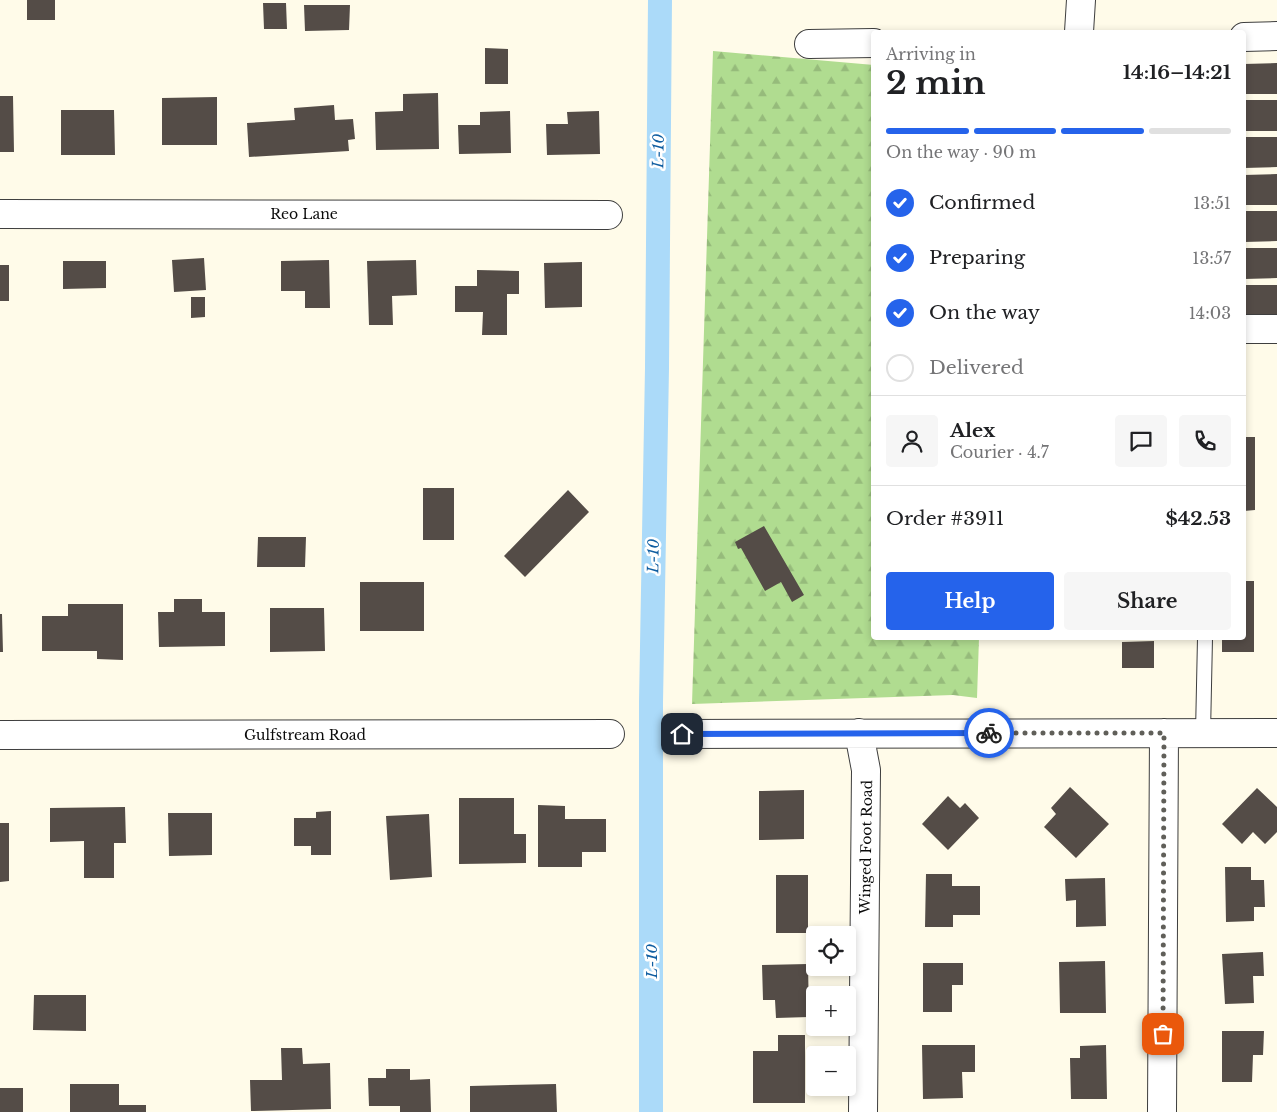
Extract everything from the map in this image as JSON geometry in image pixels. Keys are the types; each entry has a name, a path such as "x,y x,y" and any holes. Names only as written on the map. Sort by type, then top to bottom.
{"street":[{"path":"1079,30 1081,0"},
{"path":"1246,37 1277,36"},
{"path":"808,44 871,44"},
{"name":"Reo Lane","path":"0,214 608,215"},
{"path":"1246,329 1277,329"},
{"name":"Winged Foot Road","path":"859,733 866,770 863,1112"},
{"path":"1162,1112 1164,733"},
{"name":"Gulfstream Road","path":"0,736 610,734"},
{"path":"682,734 1277,734"}],"lane":[{"path":"1204,733 1205,640"}],"green space":[{"path":"713,51 871,65 871,640 979,640 977,698 953,695 692,704"}],"building":[{"path":"27,0 55,0 55,20 27,20"},
{"path":"263,3 286,3 287,29 264,29"},
{"path":"304,5 350,5 349,30 305,31"},
{"path":"485,48 508,49 508,84 485,84"},
{"path":"1277,63 1277,94 1246,94 1246,64"},
{"path":"438,93 439,149 376,150 375,112 403,111 403,94"},
{"path":"0,96 13,96 14,152 0,152"},
{"path":"217,97 217,145 162,145 162,98"},
{"path":"1246,100 1277,100 1277,131 1246,131"},
{"path":"334,105 335,120 353,119 355,139 348,140 349,151 249,157 247,123 295,120 294,108"},
{"path":"61,110 114,110 115,155 61,155"},
{"path":"510,111 511,153 459,154 458,125 480,125 480,112"},
{"path":"599,111 600,154 547,155 546,124 568,124 567,112"},
{"path":"1246,137 1277,137 1277,167 1246,168"},
{"path":"1277,174 1277,205 1246,205 1246,175"},
{"path":"1246,211 1277,211 1277,241 1246,242"},
{"path":"1246,248 1277,248 1277,278 1246,279"},
{"path":"204,258 206,290 174,292 172,260"},
{"path":"329,260 330,308 305,308 305,291 281,291 281,261"},
{"path":"416,260 417,295 392,296 393,325 369,325 367,261"},
{"path":"63,261 106,261 106,288 63,289"},
{"path":"582,262 582,307 545,308 544,263"},
{"path":"0,265 9,265 9,301 0,301"},
{"path":"477,270 519,271 519,294 507,294 507,335 482,335 483,312 455,312 455,286 477,286"},
{"path":"1246,285 1277,285 1277,316 1246,316"},
{"path":"191,297 205,297 205,317 191,318"},
{"path":"1246,437 1255,437 1255,510 1246,511"},
{"path":"423,488 454,488 454,540 423,540"},
{"path":"568,490 589,512 525,577 504,556"},
{"path":"764,526 804,595 792,602 781,582 765,591 741,548 738,549 735,542"},
{"path":"258,537 306,537 305,567 257,567"},
{"path":"1246,581 1254,581 1254,652 1222,652 1222,640 1246,640"},
{"path":"360,582 424,582 424,631 360,631"},
{"path":"174,599 202,599 202,612 225,612 225,646 159,647 158,612 174,612"},
{"path":"68,604 123,604 123,660 97,659 97,651 42,651 42,616 68,616"},
{"path":"270,608 324,608 325,651 270,652"},
{"path":"0,614 2,614 3,652 0,652"},
{"path":"1154,641 1154,668 1122,668 1122,642"},
{"path":"1070,787 1109,824 1076,858 1044,827 1056,814 1051,808"},
{"path":"1257,788 1277,807 1277,832 1265,844 1253,832 1242,844 1222,824"},
{"path":"804,790 804,839 759,840 759,791"},
{"path":"948,796 960,808 965,803 979,818 948,850 922,824"},
{"path":"459,798 514,798 514,834 526,834 526,863 459,864"},
{"path":"538,805 565,806 565,819 606,819 606,852 582,852 582,867 538,867"},
{"path":"125,807 126,843 114,843 114,878 84,878 84,841 50,842 50,808"},
{"path":"331,811 331,855 311,855 311,846 294,846 294,818 316,818 316,812"},
{"path":"168,813 212,813 212,855 169,856"},
{"path":"429,814 432,877 390,880 386,816"},
{"path":"0,823 9,823 9,881 0,882"},
{"path":"1225,867 1251,867 1251,880 1264,880 1265,907 1254,907 1254,921 1226,922"},
{"path":"926,874 952,874 952,886 980,886 980,915 953,915 953,927 925,927"},
{"path":"776,875 808,875 808,926 806,926 806,933 776,933"},
{"path":"1105,878 1106,926 1076,927 1076,900 1066,901 1065,879"},
{"path":"1263,952 1264,976 1253,976 1254,1003 1225,1004 1222,954"},
{"path":"1105,961 1106,1013 1060,1013 1059,962"},
{"path":"923,963 963,963 963,985 952,985 952,1012 923,1012"},
{"path":"806,964 808,986 806,986 806,1017 776,1018 775,1000 763,1000 762,965"},
{"path":"34,995 86,995 86,1031 33,1030"},
{"path":"1222,1031 1264,1031 1263,1055 1253,1055 1252,1082 1222,1082"},
{"path":"778,1035 805,1035 805,1103 753,1103 753,1051 778,1051"},
{"path":"922,1045 975,1045 975,1072 962,1072 963,1098 923,1099"},
{"path":"1106,1045 1107,1099 1071,1099 1070,1058 1080,1058 1080,1046"},
{"path":"281,1048 302,1048 303,1064 330,1063 331,1109 251,1111 250,1080 282,1080"},
{"path":"386,1069 410,1069 410,1080 430,1079 431,1112 400,1112 400,1106 369,1106 368,1078 386,1078"},
{"path":"70,1084 119,1084 119,1105 146,1105 146,1112 70,1112"},
{"path":"556,1084 557,1112 470,1112 470,1086"},
{"path":"0,1088 23,1088 23,1112 0,1112"}],"waterway":[{"name":"L-10","path":"651,1112 651,702 657,368 660,0"}],"way so far":[{"path":"989,733 1164,733 1163,1034"}],"route":[{"path":"682,734 989,733"}]}
